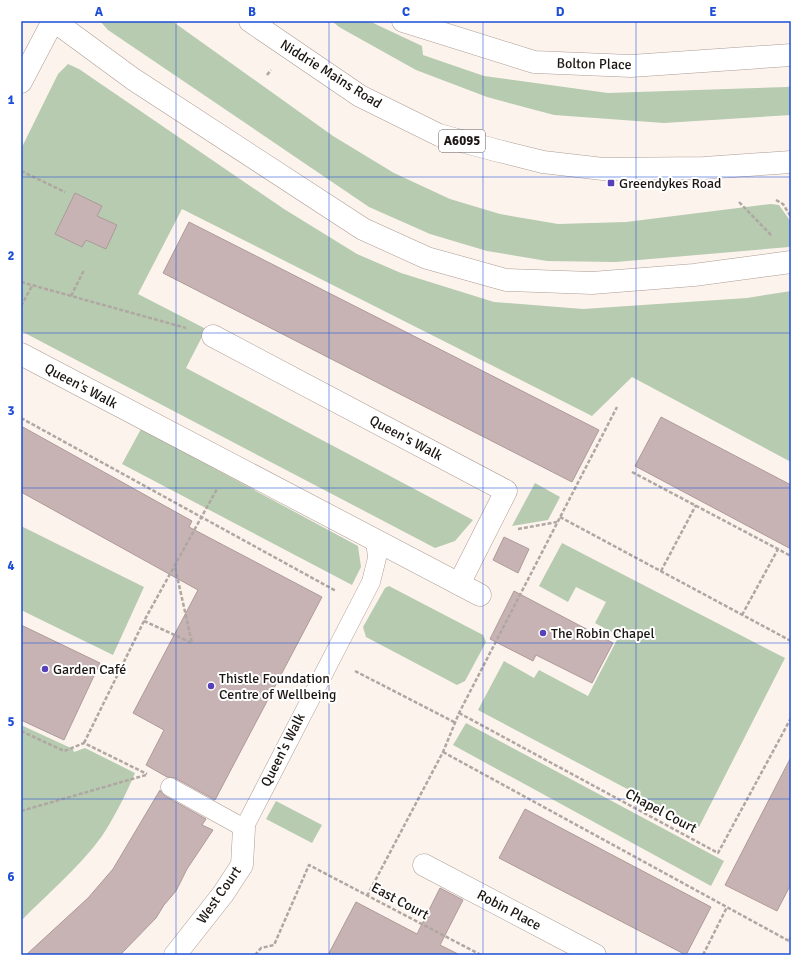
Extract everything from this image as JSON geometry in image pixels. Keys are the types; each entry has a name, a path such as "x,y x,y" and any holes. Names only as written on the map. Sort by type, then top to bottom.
{"street":[{"path":"21,82 54,21 133,79 364,229 427,258 506,280 592,283 694,275 791,262"},
{"name":"Niddrie Mains Road","path":"250,21 360,96 439,135 495,150 543,162 603,169 704,168 791,162"},
{"name":"Bolton Place","path":"403,21 534,62 631,66 791,55"},
{"name":"Queen's Walk","path":"213,336 506,491 459,584"},
{"name":"Queen's Walk","path":"21,354 480,595"},
{"name":"West Court","path":"175,955 223,894 242,865 244,828"},
{"name":"Robin Place","path":"424,865 595,955"}],"lane":[{"name":"Queen's Walk","path":"244,828 371,582 377,558 375,540"},
{"path":"170,787 244,828"}],"path":[{"path":"21,171 64,192"},
{"path":"776,200 783,204 791,217"},
{"path":"739,202 778,242"},
{"path":"71,296 84,270"},
{"path":"21,282 213,336"},
{"path":"21,306 32,285"},
{"path":"367,896 443,752 460,713 618,407"},
{"path":"21,418 359,603"},
{"path":"21,731 64,751 84,744 144,621 202,517 229,464"},
{"path":"632,472 791,556"},
{"path":"661,571 696,505"},
{"path":"560,517 791,641"},
{"path":"742,614 778,549"},
{"path":"144,621 192,643 174,567"},
{"path":"331,658 456,723"},
{"name":"Chapel Court","path":"460,713 718,853 791,718"},
{"path":"21,811 148,775 84,744"},
{"path":"443,752 789,941 791,937"},
{"name":"East Court","path":"255,955 261,948 274,945 309,865 481,955"},
{"path":"703,955 727,907"}],"green space":[{"path":"100,21 172,21 333,136 394,173 450,199 500,214 558,224 626,222 771,204 779,205 791,222 791,245 789,247 616,262 547,261 487,251 430,234 369,207 108,30"},
{"path":"332,21 369,21 422,46 423,55 484,76 608,93 788,87 791,85 791,115 664,123 554,115 487,97 416,70 339,27"},
{"path":"68,64 79,69 284,209 357,254 401,273 494,302 583,309 747,298 791,291 791,462 632,377 592,416 182,209 138,294 206,329 186,368 473,520 455,541 435,548 21,331 21,149 58,74"},
{"path":"141,429 358,546 361,567 352,585 122,464"},
{"path":"535,483 560,497 548,520 512,526"},
{"path":"21,526 144,587 113,655 21,610"},
{"path":"562,543 785,658 699,827 478,710 504,661 534,678 539,670 588,696 619,636 595,623 606,602 576,587 568,602 539,586"},
{"path":"389,586 483,635 486,642 465,681 457,685 366,637 363,627 385,588"},
{"path":"466,723 724,861 711,886 453,745"},
{"path":"21,725 73,749 74,752 85,748 135,773 111,821 93,848 73,870 21,921"},
{"path":"276,801 322,825 312,843 266,819"}],"building":[{"path":"75,193 102,206 97,216 117,225 106,249 86,240 82,247 55,234"},
{"path":"189,222 599,430 572,482 163,273"},
{"path":"661,417 791,485 791,549 635,466"},
{"name":"Thistle Foundation Centre of Wellbeing","path":"21,426 192,521 189,527 322,597 215,800 175,778 167,777 146,765 164,730 133,713 198,590 21,492"},
{"path":"504,537 529,549 518,573 493,560"},
{"name":"The Robin Chapel","path":"514,591 613,643 592,683 536,655 533,661 490,639"},
{"path":"21,625 100,663 64,740 21,720"},
{"path":"791,757 791,884 777,911 725,885"},
{"path":"160,790 165,796 206,819 202,825 213,830 187,869 176,891 164,905 156,918 120,955 26,955 88,898 113,869"},
{"path":"525,809 711,907 686,955 499,858"},
{"path":"440,888 463,900 440,945 460,955 328,955 356,902 417,934"}],"place":[{"name":"Greendykes Road","path":"611,183"},
{"name":"The Robin Chapel","path":"543,633"},
{"name":"Garden Café","path":"45,669"},
{"name":"Thistle Foundation Centre of Wellbeing","path":"211,686"}]}
